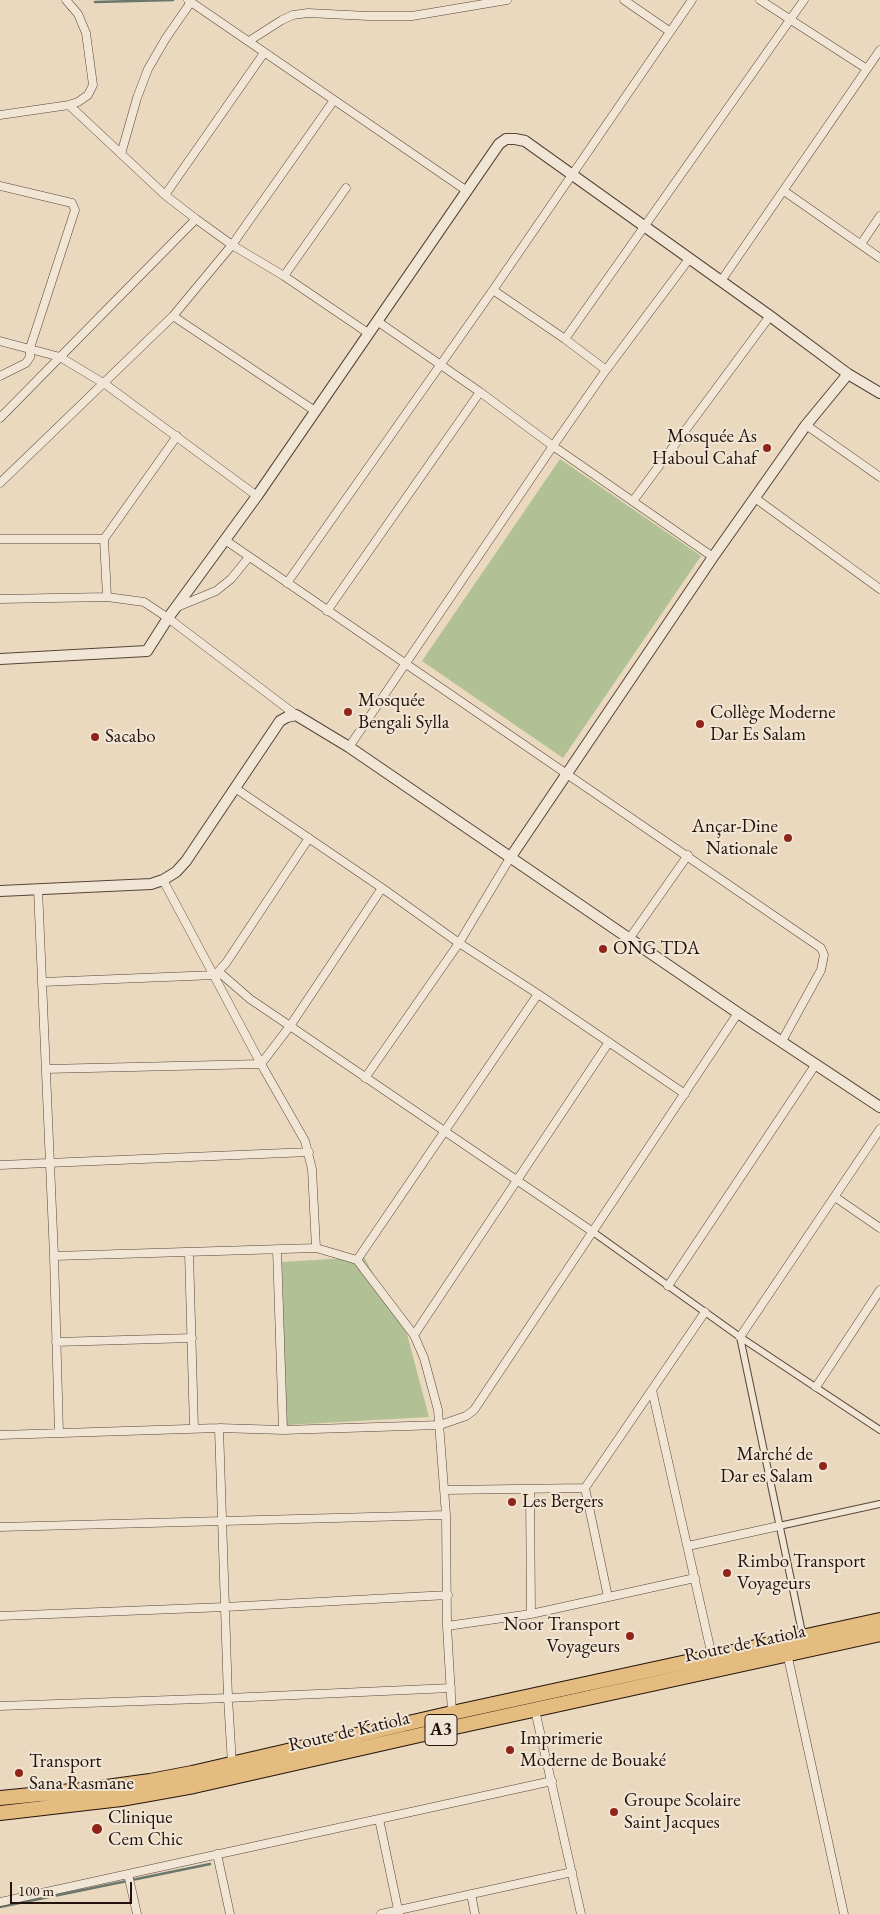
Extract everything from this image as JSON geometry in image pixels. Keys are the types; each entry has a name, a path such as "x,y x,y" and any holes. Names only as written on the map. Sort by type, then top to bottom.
{"highway":[{"name":"Route de Katiola","path":"0,1798 92,1790 150,1781 880,1620"},
{"name":"Route de Katiola","path":"0,1813 152,1794 880,1634"}],"street":[{"path":"0,115 69,106 88,95 92,84 86,33 78,14 66,0"},
{"path":"248,41 293,15 308,13 412,16 506,0"},
{"path":"624,0 670,31"},
{"path":"287,583 573,175 692,0"},
{"path":"760,0 867,69"},
{"path":"565,339 804,0"},
{"path":"121,154 137,98 148,69 189,1 467,191"},
{"path":"165,195 264,53"},
{"path":"722,281 879,54"},
{"path":"0,483 105,384 173,316 232,245 334,100"},
{"path":"69,106 165,195 196,219 232,245 284,276 368,334"},
{"path":"0,660 145,652 257,496 499,144 506,139 525,141 643,227 722,281 848,374 880,392"},
{"path":"0,186 72,203 74,207 30,348 30,357 26,363 0,376"},
{"path":"284,276 346,188"},
{"path":"784,191 880,258"},
{"path":"861,244 880,216"},
{"path":"0,418 196,219"},
{"path":"349,747 553,446 606,370 689,259"},
{"path":"493,290 565,339 606,370"},
{"path":"173,316 315,410"},
{"path":"633,501 770,316"},
{"path":"378,321 480,392 553,446 713,556"},
{"path":"0,341 60,357 105,384 257,496"},
{"path":"366,1078 459,943 510,858 713,556 806,425 848,374"},
{"path":"327,611 480,392"},
{"path":"806,425 880,477"},
{"path":"107,597 104,539 177,436"},
{"path":"755,498 880,588"},
{"path":"0,539 104,539"},
{"path":"225,540 404,664 688,855 821,948 824,955 822,970 782,1041"},
{"path":"175,608 216,591 231,579 249,557"},
{"path":"0,599 107,597 144,602 168,618 296,716 349,747 738,1014 782,1041 880,1107"},
{"path":"0,891 151,884 163,880 176,872 186,861 280,721 287,717 296,716"},
{"path":"235,788 459,943 686,1094"},
{"path":"217,973 309,838"},
{"path":"629,939 688,855"},
{"path":"163,880 217,973 261,1064 305,1141 312,1169 316,1248"},
{"path":"261,1064 290,1026 382,888"},
{"path":"38,889 48,1164 54,1256 59,1433"},
{"path":"42,982 217,973 250,999 593,1232 740,1337 880,1430"},
{"path":"357,1260 446,1132 538,994"},
{"path":"0,1435 219,1428 283,1430 440,1425 466,1416 474,1410 738,1014"},
{"path":"414,1336 609,1042"},
{"path":"46,1069 261,1064"},
{"path":"668,1286 816,1064"},
{"path":"803,1637 740,1337 880,1129"},
{"path":"0,1165 308,1152"},
{"path":"835,1197 880,1228"},
{"path":"54,1256 316,1248 357,1260 414,1336 426,1367 438,1410 445,1490 447,1626 452,1713"},
{"path":"277,1249 283,1430"},
{"path":"189,1252 194,1429"},
{"path":"816,1387 880,1290"},
{"path":"608,1597 585,1488 706,1312"},
{"path":"56,1342 192,1338"},
{"path":"652,1390 712,1656"},
{"path":"219,1428 232,1764"},
{"path":"445,1490 585,1488"},
{"path":"530,1489 531,1614"},
{"path":"688,1546 880,1504"},
{"path":"0,1527 446,1516"},
{"path":"447,1626 531,1614 695,1578"},
{"path":"0,1616 225,1607 448,1595"},
{"path":"787,1653 844,1914"},
{"path":"0,1706 451,1688"},
{"path":"535,1710 581,1914"},
{"path":"0,1902 552,1781"},
{"path":"378,1819 399,1912"},
{"path":"217,1854 230,1914"},
{"path":"381,1914 399,1912 470,1894 572,1872"},
{"path":"128,1874 136,1914"},
{"path":"470,1894 475,1914"}],"green space":[{"path":"560,459 701,556 563,758 422,661"},
{"path":"364,1257 407,1334 429,1417 287,1425 282,1262"}],"waterway":[{"path":"95,2 173,0"},
{"path":"0,1907 210,1864"}],"place":[{"name":"Mosquée As Haboul Cahaf","path":"767,448"},
{"name":"Mosquée Bengali Sylla","path":"348,712"},
{"name":"Collège Moderne Dar Es Salam","path":"700,724"},
{"name":"Sacabo","path":"95,737"},
{"name":"Ançar-Dine Nationale","path":"788,838"},
{"name":"ONG TDA","path":"603,949"},
{"name":"Marché de Dar es Salam","path":"823,1466"},
{"name":"Les Bergers","path":"512,1502"},
{"name":"Rimbo Transport Voyageurs","path":"727,1573"},
{"name":"Noor Transport Voyageurs","path":"630,1636"},
{"name":"Imprimerie Moderne de Bouaké","path":"510,1750"},
{"name":"Transport Sana Rasmane","path":"19,1773"},
{"name":"Groupe Scolaire Saint Jacques","path":"614,1812"},
{"name":"Clinique Cem Chic","path":"97,1829"}]}
